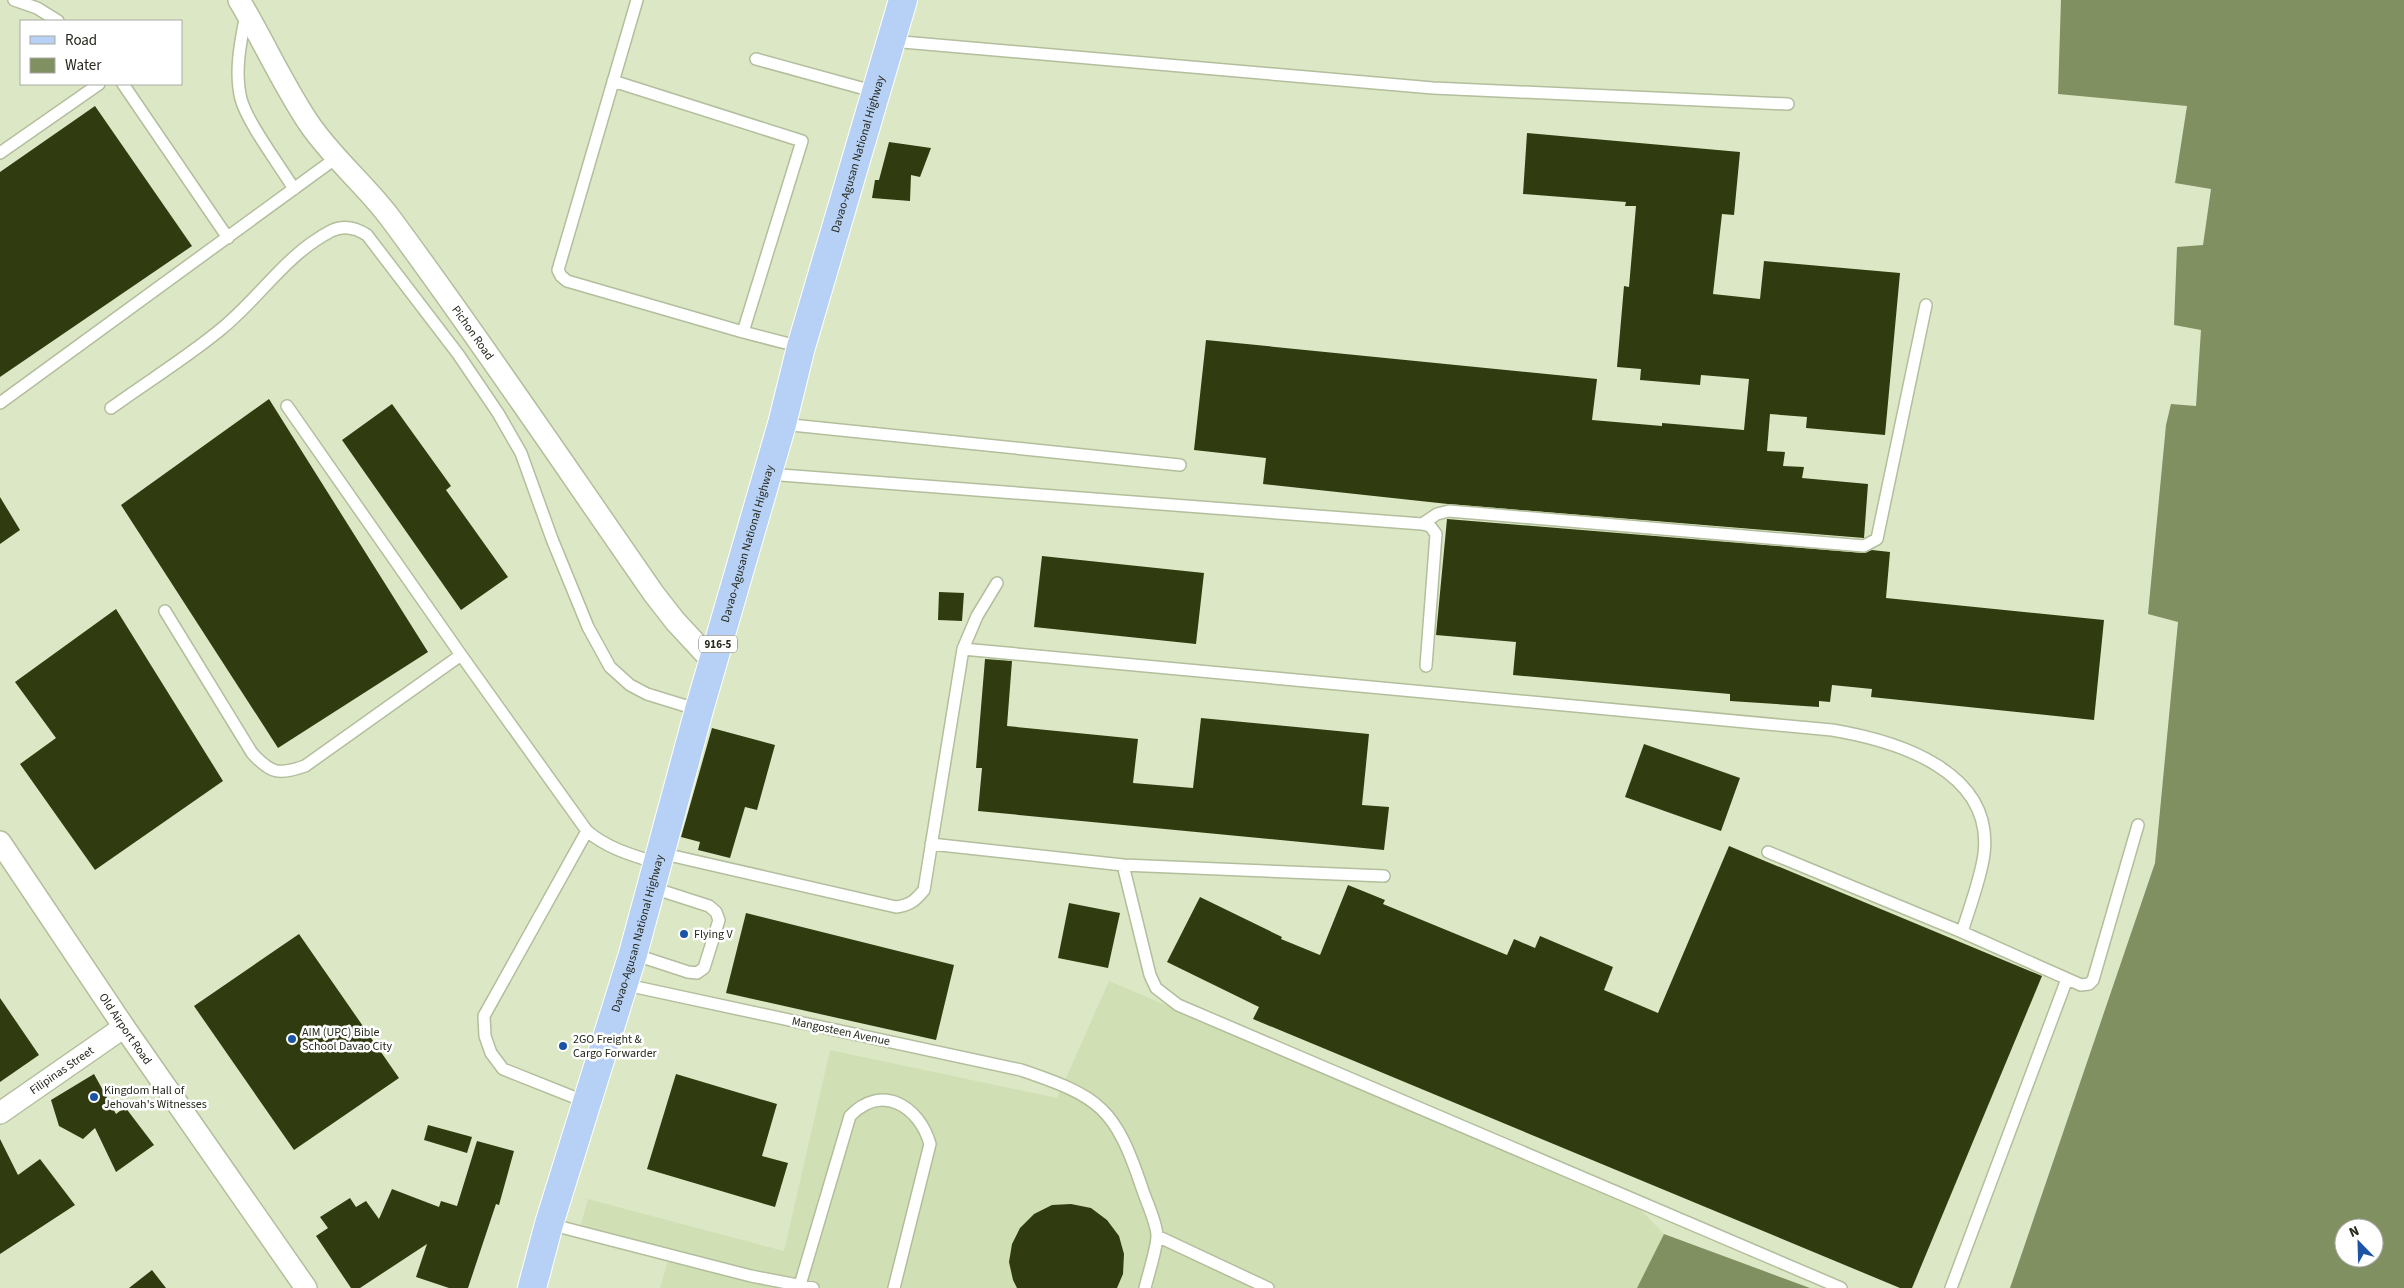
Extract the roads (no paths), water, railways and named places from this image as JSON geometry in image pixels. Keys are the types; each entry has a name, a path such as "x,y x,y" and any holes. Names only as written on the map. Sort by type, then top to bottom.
{"main road":[{"name":"Davao-Agusan National Highway","path":"532,1288 549,1224 622,984 633,954 699,710 782,424 801,347 903,0"}],"street":[{"name":"Pichon Road","path":"243,6 307,121 336,158 368,191 390,218 654,594 675,621 713,662"},
{"name":"Old Airport Road","path":"0,842 124,1027 306,1288"},
{"name":"Filipinas Street","path":"0,1113 124,1027"}],"lane":[{"path":"14,0 37,8 56,20"},
{"path":"637,0 558,270 561,276 568,282 801,347"},
{"path":"243,6 239,68 241,100 294,189"},
{"path":"891,40 1433,88 1788,104"},
{"path":"756,60 876,92"},
{"path":"613,81 802,140 743,332"},
{"path":"0,153 98,85"},
{"path":"123,85 228,238"},
{"path":"0,403 336,158"},
{"path":"111,408 220,330 251,302 287,261 333,230 357,229 367,235 458,354 521,453 552,539 588,628 610,667 630,685 646,694 699,710"},
{"path":"1422,524 1437,514 1449,511 1864,546 1872,544 1877,539 1926,305"},
{"path":"287,406 587,831 601,843 655,868 716,912 719,920 704,968 697,973 688,972 633,954"},
{"path":"782,424 1180,465"},
{"path":"768,474 1430,526 1436,534 1426,666"},
{"path":"655,868 896,907 908,905 915,901 924,890 963,649 973,624 996,583"},
{"path":"165,611 252,753 264,766 276,772 288,772 305,766 461,655"},
{"path":"963,649 1832,730 1861,735 1894,744 1957,779 1976,802 1983,825 1984,854 1962,932"},
{"path":"1768,852 1962,932 2081,985 2089,984 2093,980 2138,825"},
{"path":"586,1102 503,1069 491,1053 485,1036 484,1016 587,831"},
{"path":"930,844 1123,865 1384,876"},
{"path":"1123,865 1150,975 1156,988 1178,1005 1841,1288"},
{"path":"1951,1288 2067,979"},
{"name":"Mangosteen Avenue","path":"622,984 1021,1070 1083,1094 1096,1104 1120,1130 1128,1147 1157,1236"},
{"path":"800,1285 850,1116 860,1106 875,1100 889,1100 906,1108 918,1117 926,1130 930,1144 894,1288"},
{"path":"549,1224 751,1276 813,1288"},
{"path":"1145,1288 1157,1236 1268,1288"},
{"path":"748,1288 751,1276"}],"water":[{"path":"2061,0 2404,0 2404,1288 2010,1288 2155,863 2178,622 2148,614 2166,425 2171,404 2196,406 2201,330 2174,325 2177,247 2203,245 2211,189 2175,183 2187,106 2058,94"},
{"path":"1664,1234 1810,1288 1637,1288"}],"place":[{"name":"Flying V","path":"684,934"},
{"name":"AIM (UPC) Bible School Davao City","path":"292,1039"},
{"name":"2GO Freight & Cargo Forwarder","path":"563,1046"},
{"name":"Kingdom Hall of Jehovah's Witnesses","path":"94,1097"}]}
